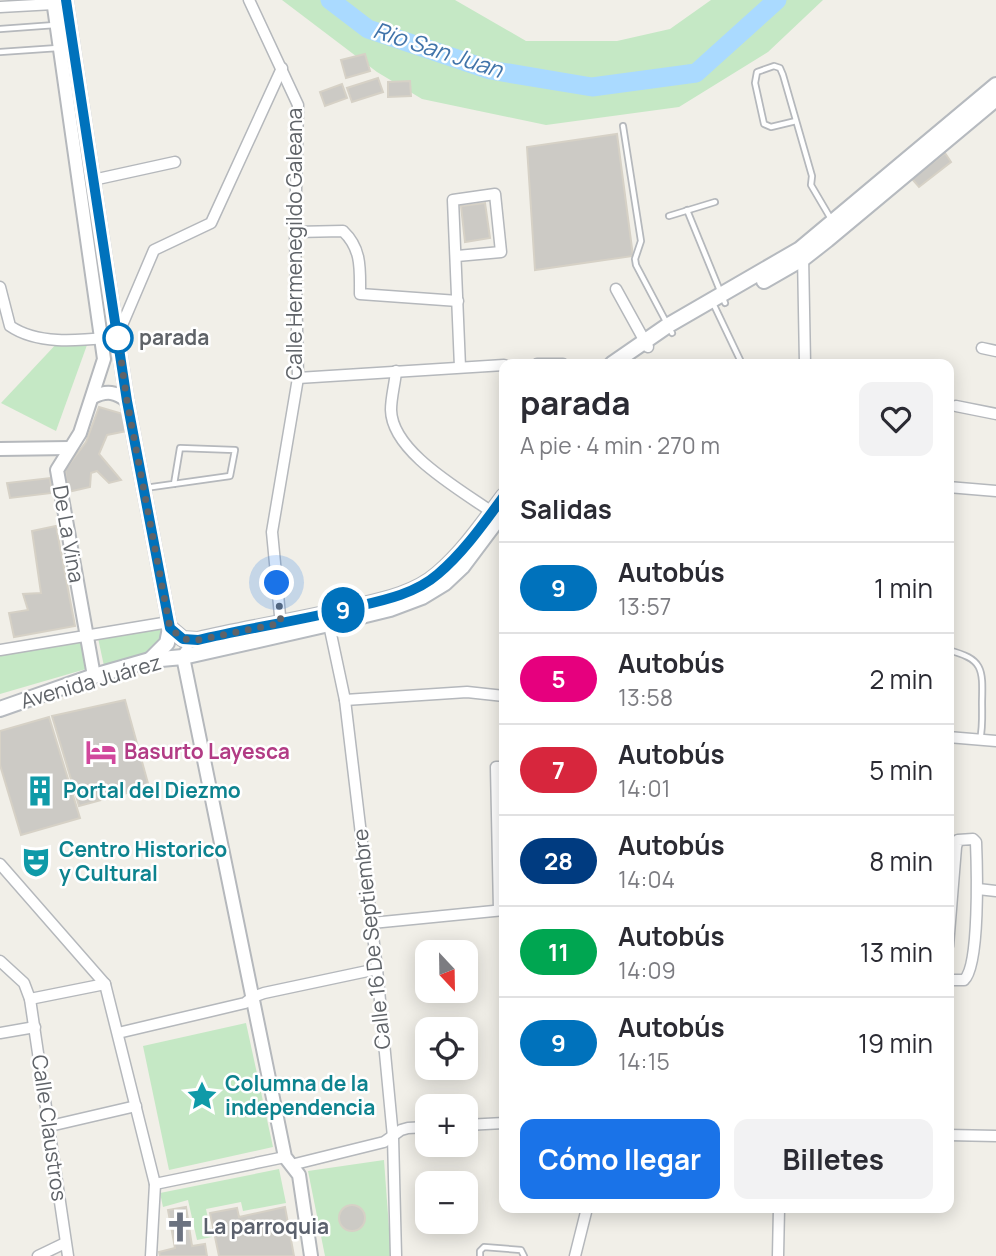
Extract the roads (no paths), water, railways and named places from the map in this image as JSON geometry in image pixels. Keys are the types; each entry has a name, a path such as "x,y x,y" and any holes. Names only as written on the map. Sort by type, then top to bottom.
{"main road":[{"path":"836,225 996,85"},
{"path":"620,359 802,253 996,99"},
{"path":"630,359 646,344"},
{"path":"169,625 183,639 190,640 281,629 390,609 422,597 445,583 462,567 499,513"},
{"path":"150,660 167,643 169,625"},
{"name":"Avenida Juárez","path":"0,709 94,676 150,660 183,657 281,629"}],"street":[{"name":"Calle Hermenegildo Galeana","path":"248,0 298,105 295,232 298,378 272,532 281,629"},
{"path":"0,7 57,1 93,180 127,401 169,625 0,650"},
{"path":"63,24 60,47 102,338"},
{"path":"117,337 154,250 211,223 282,68"},
{"path":"93,180 175,162"},
{"path":"457,256 501,252 495,194 453,200 460,367"},
{"path":"295,232 342,232 354,242 359,257 360,293 458,300"},
{"path":"802,253 804,359"},
{"path":"0,287 10,326 20,333 73,340 117,337"},
{"path":"616,289 646,344"},
{"name":"De La Vina","path":"94,676 57,470 80,433 93,397 104,359 102,338"},
{"path":"982,348 996,351"},
{"path":"298,378 499,365"},
{"path":"396,371 391,410 401,440 412,454 499,513"},
{"path":"93,397 111,392 127,401"},
{"path":"956,406 996,414"},
{"path":"0,449 70,448"},
{"path":"954,488 996,491"},
{"name":"Calle 16 De Septiembre","path":"328,619 345,700 377,969 393,1136 396,1256"},
{"path":"223,634 187,650 183,657 288,1161 299,1175 311,1256"},
{"path":"345,700 467,692 499,695"},
{"path":"954,738 996,741"},
{"path":"954,882 958,840 973,839 976,842 978,889 972,968 964,980 954,980"},
{"path":"0,864 105,984 155,1184 151,1256"},
{"path":"978,889 996,891"},
{"path":"372,923 499,910"},
{"path":"0,961 24,983 30,999 105,984"},
{"path":"118,1033 245,1003 253,997 377,969"},
{"name":"Calle Claustros","path":"30,999 68,1256"},
{"path":"0,1033 35,1027"},
{"path":"50,1126 136,1106"},
{"path":"478,1124 499,1123"},
{"path":"155,1184 368,1146 401,1130 415,1128"},
{"path":"954,1135 996,1136"},
{"path":"575,1256 586,1213"},
{"path":"778,1256 779,1213"},
{"path":"38,1256 65,1243"}],"lane":[{"path":"0,29 63,24"},
{"path":"0,52 60,47"},
{"path":"796,121 771,127 764,124 755,83 757,72 774,66 780,68 796,121 812,176 811,185 836,225"},
{"path":"622,126 641,241 635,259 636,265 670,330"},
{"path":"669,216 715,202"},
{"path":"687,210 740,359"},
{"path":"144,488 174,484 230,476 235,450 180,448 174,484"},
{"path":"954,651 966,654 975,661 983,674 980,740"},
{"path":"480,1256 484,1247 521,1250 524,1256"}],"waterway":[{"name":"Rio San Juan","path":"330,0 368,29 490,70 592,87 696,73 777,0"}],"place":[{"name":"parada","path":"118,338"},
{"name":"Basurto Layesca","path":"101,752"},
{"name":"Portal del Diezmo","path":"40,791"},
{"name":"Centro Historico y Cultural","path":"36,862"},
{"name":"Columna de la independencia","path":"202,1096"},
{"name":"La parroquia","path":"180,1227"}]}
